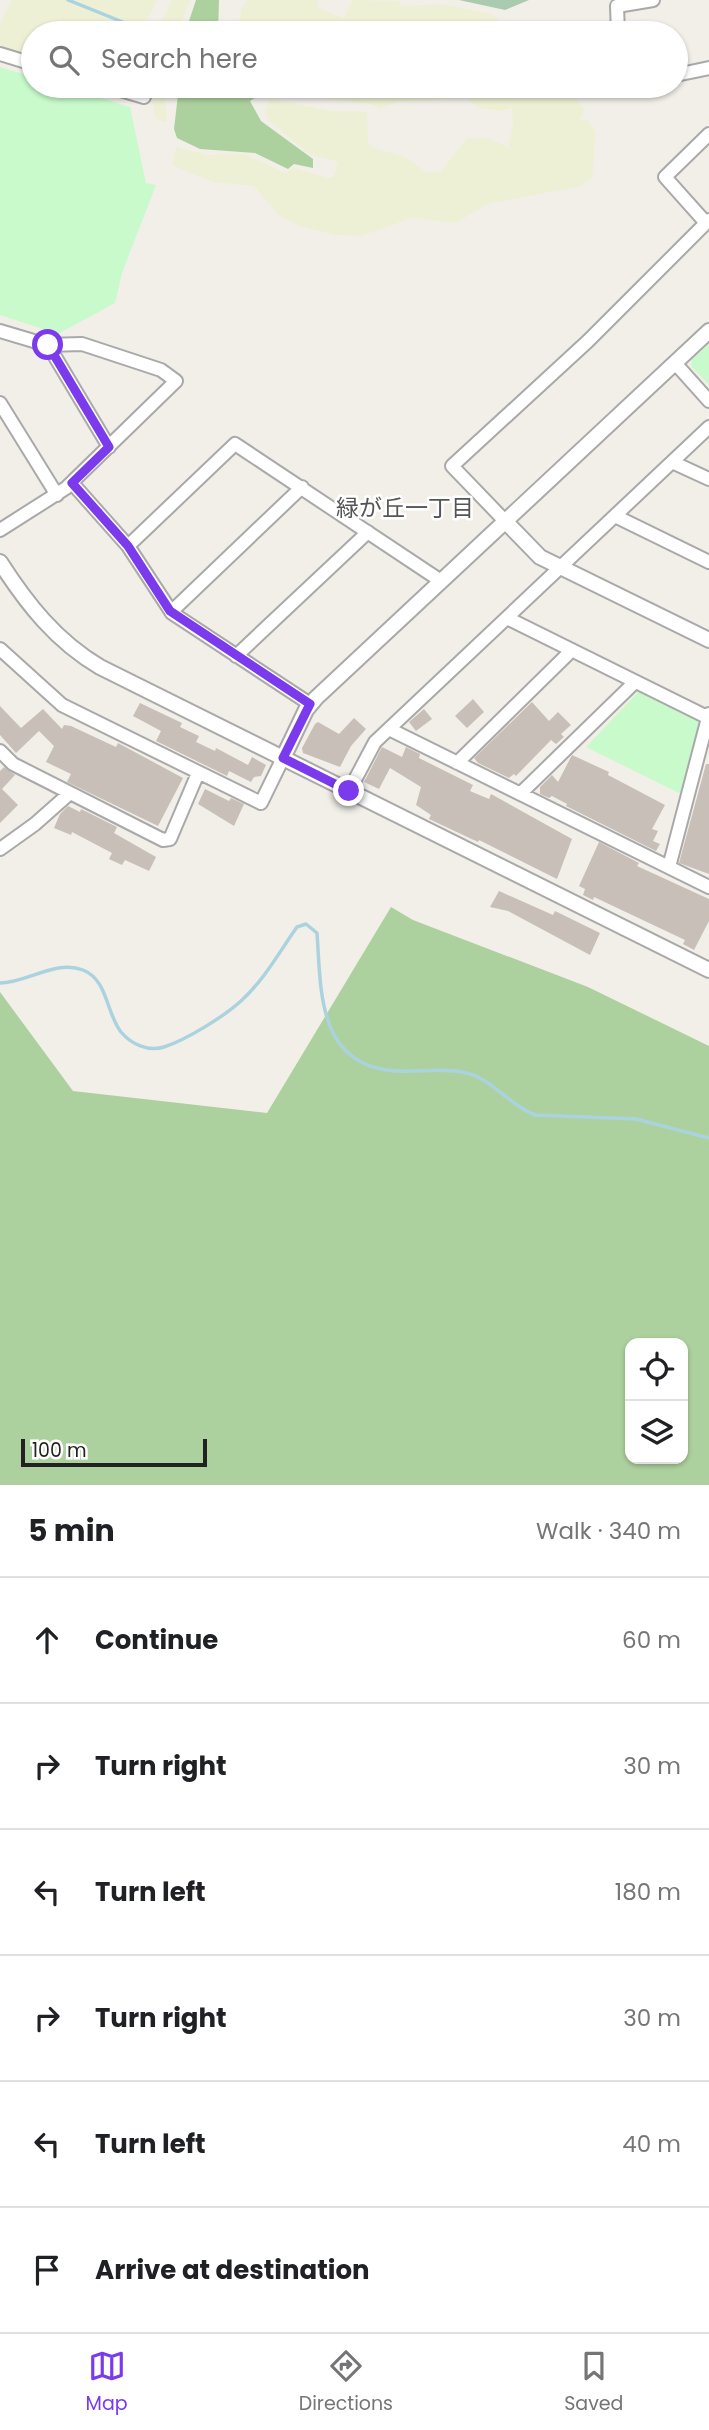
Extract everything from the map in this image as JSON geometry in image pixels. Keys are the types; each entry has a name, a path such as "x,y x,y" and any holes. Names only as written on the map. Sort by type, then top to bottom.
{"street":[{"path":"618,21 617,6 653,0"},
{"path":"0,54 21,60"},
{"path":"688,72 709,68"},
{"path":"709,134 664,177 707,222 588,341 452,466 540,557 709,640"},
{"path":"0,331 48,345 82,344 161,370 176,381 72,483 0,530"},
{"path":"1,652 62,705 261,803 310,704 709,331"},
{"path":"48,345 109,447"},
{"path":"674,363 709,401"},
{"path":"0,403 57,495"},
{"path":"349,791 370,748 709,427"},
{"path":"128,546 233,444 241,446 441,581"},
{"path":"672,462 709,479"},
{"path":"72,483 128,546 171,612 310,704"},
{"path":"171,612 302,487"},
{"path":"615,516 709,562"},
{"path":"236,656 368,532"},
{"path":"0,562 39,617 78,653 709,970"},
{"path":"507,618 709,717 669,867"},
{"path":"457,763 572,650"},
{"path":"520,794 635,682"},
{"path":"389,729 709,887"},
{"path":"0,751 13,764 163,840 170,839 198,773"},
{"path":"0,849 36,824 70,793"}],"green space":[{"path":"11,0 157,0 147,21 21,21 21,52 0,46 0,26"},
{"path":"172,0 190,0 182,21 162,21"},
{"path":"196,0 219,0 218,21 189,21"},
{"path":"248,0 317,0 318,8 344,18 352,0 398,1 402,6 442,4 492,14 498,19 239,21 242,7"},
{"path":"459,0 529,0 505,10"},
{"path":"0,67 21,73 21,98 101,98 130,107 146,183 156,185 122,273 115,303 58,334 0,315"},
{"path":"152,98 166,98 166,122 157,120"},
{"path":"178,98 255,98 250,101 261,121 313,159 313,168 294,164 288,169 255,153 200,149 177,138 174,129"},
{"path":"317,98 456,98 397,102 380,108 370,104"},
{"path":"467,98 576,98 585,110 579,120 588,120 596,133 592,178 581,186 488,204 456,223 412,218 362,236 334,235 302,227 278,215 254,186 213,182 172,165 176,147 208,155 244,154 286,173 294,168 329,178 334,176 338,162 309,154 268,120 265,111 270,99 332,111 367,112 368,141 372,147 406,157 427,173 441,171 467,138 489,138 511,149 508,143 513,128 512,108 499,111 477,107"},
{"path":"709,344 709,385 691,366 692,359"},
{"path":"640,690 701,719 685,791 679,793 586,747"},
{"path":"391,907 413,920 588,987 709,1046 709,1485 0,1485 0,992 73,1091 267,1113"}],"building":[{"path":"473,699 484,712 467,728 455,716"},
{"path":"532,702 549,721 558,712 571,725 561,734 564,737 556,744 551,740 516,776 514,774 509,778 478,763 474,758"},
{"path":"140,703 182,723 180,727 199,736 196,742 215,751 216,748 248,765 252,757 266,765 261,776 254,777 251,782 229,771 227,776 156,741 161,731 133,716"},
{"path":"0,706 21,728 43,709 62,729 64,725 71,726 116,747 118,743 183,778 158,826 67,782 71,774 46,762 54,746 39,731 16,753 0,735"},
{"path":"424,709 432,719 416,731 409,722"},
{"path":"354,718 366,729 351,746 340,767 303,753 302,748 315,724 318,722 339,734"},
{"path":"382,747 402,757 406,747 420,754 419,758 473,785 470,791 489,799 491,794 572,839 557,879 479,840 478,842 429,819 431,815 416,805 421,787 390,768 379,789 364,782"},
{"path":"572,755 609,772 608,775 665,805 652,829 658,831 653,841 660,844 656,851 566,806 567,804 552,796 549,798 540,794 540,787 552,775 558,782"},
{"path":"706,764 709,764 709,874 679,863"},
{"path":"4,767 15,775 2,789 18,805 0,823 0,771"},
{"path":"205,789 229,801 231,798 244,804 234,826 198,804"},
{"path":"68,806 80,812 81,809 117,827 114,833 156,857 149,871 125,860 122,865 109,859 112,853 72,832 71,835 54,828 60,814"},
{"path":"599,842 639,863 637,866 709,899 709,921 694,950 683,944 685,940 594,897 593,900 583,895 585,889 579,886"},
{"path":"499,891 553,915 555,911 600,933 590,955 508,911 490,907"}],"waterway":[{"path":"68,0 120,21"},
{"path":"0,983 62,967 83,970 97,981 116,1024 125,1036 140,1046 164,1047 194,1033 235,1006 257,984 297,927 306,924 317,933 322,998 327,1018 335,1037 347,1052 364,1063 396,1071 444,1070 473,1075 535,1115 636,1119 709,1138"}],"district":[{"name":"緑が丘一丁目","path":"405,508"}],"route":[{"path":"48,345 109,447 72,483 128,546 174,615 310,704 283,758 349,791"}]}
